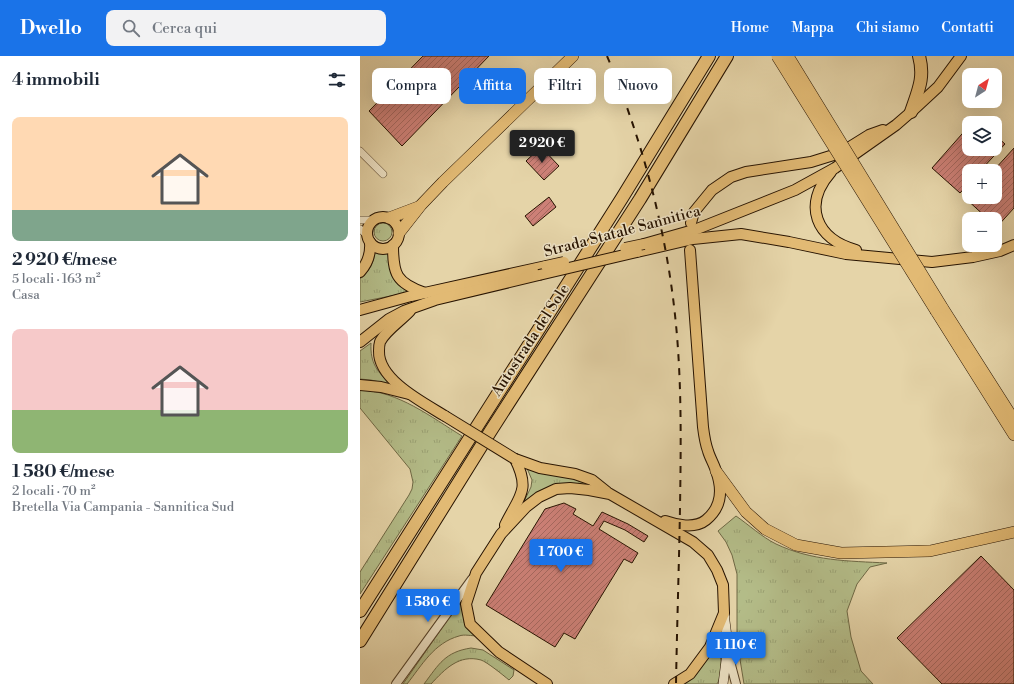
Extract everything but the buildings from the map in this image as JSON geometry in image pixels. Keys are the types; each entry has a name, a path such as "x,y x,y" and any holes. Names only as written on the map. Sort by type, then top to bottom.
{"highway":[{"path":"399,233 420,205 572,56"},
{"name":"Autostrada del Sole","path":"360,611 627,191 710,56"},
{"name":"Autostrada del Sole","path":"360,641 494,426 640,198 727,56"},
{"path":"777,56 939,309 1014,420"},
{"path":"788,56 1014,436"},
{"path":"911,112 922,79 919,56"},
{"path":"389,218 409,211 420,205"},
{"path":"716,471 746,512 765,529 796,545 841,553 930,551 1014,532"}],"main road":[{"name":"Strada Statale Sannitica","path":"360,310 427,293 644,244 697,229 795,190 835,168 896,125 938,87 961,56"},
{"path":"691,223 694,212 712,190 731,177 746,172 810,162 840,153 869,135 896,125"},
{"path":"835,168 827,177 816,196 816,213 824,231 830,238 845,247 883,258 932,262 973,258 1000,251 1014,245"},
{"path":"360,272 365,267 369,258 366,235 368,227 373,220 383,217 389,218 396,224 399,233 397,239 390,247 381,248 377,247 366,235"},
{"name":"Strada Statale Sannitica","path":"360,342 389,319 404,311 435,300 693,239 741,234 846,254 883,258"},
{"path":"393,244 394,267 397,275 411,288 427,293"},
{"path":"644,513 676,524 689,526 704,522 714,514 720,500 720,486 708,451 703,427 690,250"},
{"name":"Strada Statale Sannitica","path":"412,309 384,336 379,343 379,357 384,369 394,380 411,395 514,459 540,468 575,474 592,480 610,494"},
{"name":"Strada Statale Sannitica","path":"360,385 381,387 411,395"},
{"path":"514,459 522,474 522,493 501,534 476,573 466,604 470,624 499,652 547,684"},
{"path":"501,534 526,507 538,497 556,489 576,488 610,494 694,542 708,555 723,585 724,613 728,645 724,684"},
{"path":"674,684 690,674 710,647 724,613"}],"street":[{"path":"360,151 383,174"},
{"path":"360,220 373,220"},
{"path":"396,684 476,573"},
{"path":"728,645 736,684"}],"green space":[{"path":"383,223 389,226 392,232 389,238 383,241 377,238 374,232 377,226"},
{"path":"375,251 383,253 389,252 390,266 393,275 411,292 360,302 360,279 366,273 374,260"},
{"path":"371,343 373,362 382,376 392,385 360,379 360,351"},
{"path":"360,390 374,391 401,400 426,413 462,436 360,594 360,572 409,495 413,482 410,469 360,408"},
{"path":"526,466 582,481 593,486 563,485 518,514 531,487 532,480"},
{"path":"736,516 771,541 790,550 830,559 887,563 870,567 857,584 847,611 851,637 861,671 873,684 744,684 737,641 737,574 732,555 726,542 718,531"},
{"path":"469,589 468,593 478,636 461,635 442,644 423,662 407,684 403,684"},
{"path":"716,647 719,648 721,657 721,676 717,684 678,684"},
{"path":"471,648 483,650 514,670 513,676 509,680 484,661 466,659 447,668 431,684 424,684 443,660 455,652"}],"railway":[{"path":"607,56 630,116 649,178 670,274 677,331 681,432 676,684"}]}
